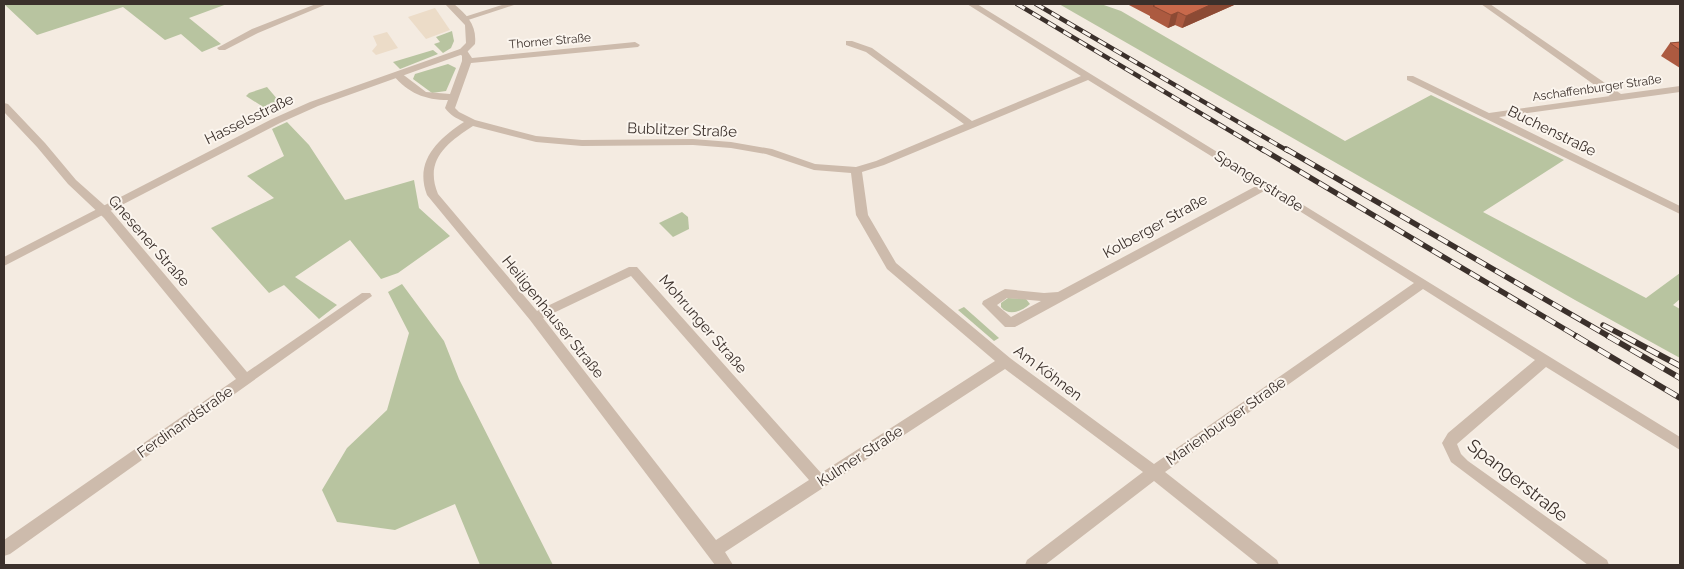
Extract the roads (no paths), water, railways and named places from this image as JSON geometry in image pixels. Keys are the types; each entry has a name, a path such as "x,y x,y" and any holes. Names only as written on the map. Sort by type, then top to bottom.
{"street":[{"path":"222,48 255,31 323,4"},
{"path":"449,4 465,18 470,28 471,39 463,51 467,55 468,61 450,108 451,111 471,122"},
{"path":"465,18 514,4"},
{"name":"Spangerstraße","path":"971,4 1266,185 1680,444"},
{"path":"1485,4 1618,97"},
{"path":"849,43 869,50 971,125"},
{"name":"Thorner Straße","path":"468,61 635,45"},
{"name":"Hasselsstraße","path":"4,262 281,118 463,51"},
{"path":"398,75 408,85 427,97 453,96"},
{"name":"Bublitzer Straße","path":"471,122 536,139 582,143 693,142 730,145 768,151 814,167 856,170 880,163 1088,76"},
{"name":"Buchenstraße","path":"1410,78 1680,210"},
{"name":"Aschaffenburger Straße","path":"1487,116 1680,89"},
{"name":"Gnesener Straße","path":"4,106 41,144 72,182 108,215 245,380"},
{"name":"Heiligenhauser Straße","path":"471,122 445,139 440,146 431,166 428,186 441,206 535,317 725,565"},
{"name":"Am Köhnen","path":"856,170 862,215 891,266 1005,362 1154,472 1270,565"},
{"name":"Kolberger Straße","path":"1060,296 1005,293 988,304 1010,324 1266,185"},
{"name":"Mohrunger Straße","path":"535,317 633,270 820,482"},
{"name":"Marienburger Straße","path":"1033,565 1154,472 1423,283"},
{"name":"Ferdinandstraße","path":"4,549 366,296"},
{"name":"Spangerstraße","path":"1546,360 1452,438 1449,443 1456,458 1463,464 1601,565"},
{"name":"Kulmer Straße","path":"714,550 1005,362"}],"railway":[{"path":"1017,4 1264,151"},
{"path":"1036,4 1288,151"},
{"path":"1262,149 1578,337"},
{"path":"1286,149 1610,337"},
{"path":"1603,325 1626,337"},
{"path":"1576,336 1680,398"},
{"path":"1608,336 1680,378"},
{"path":"1624,336 1680,366"}]}
